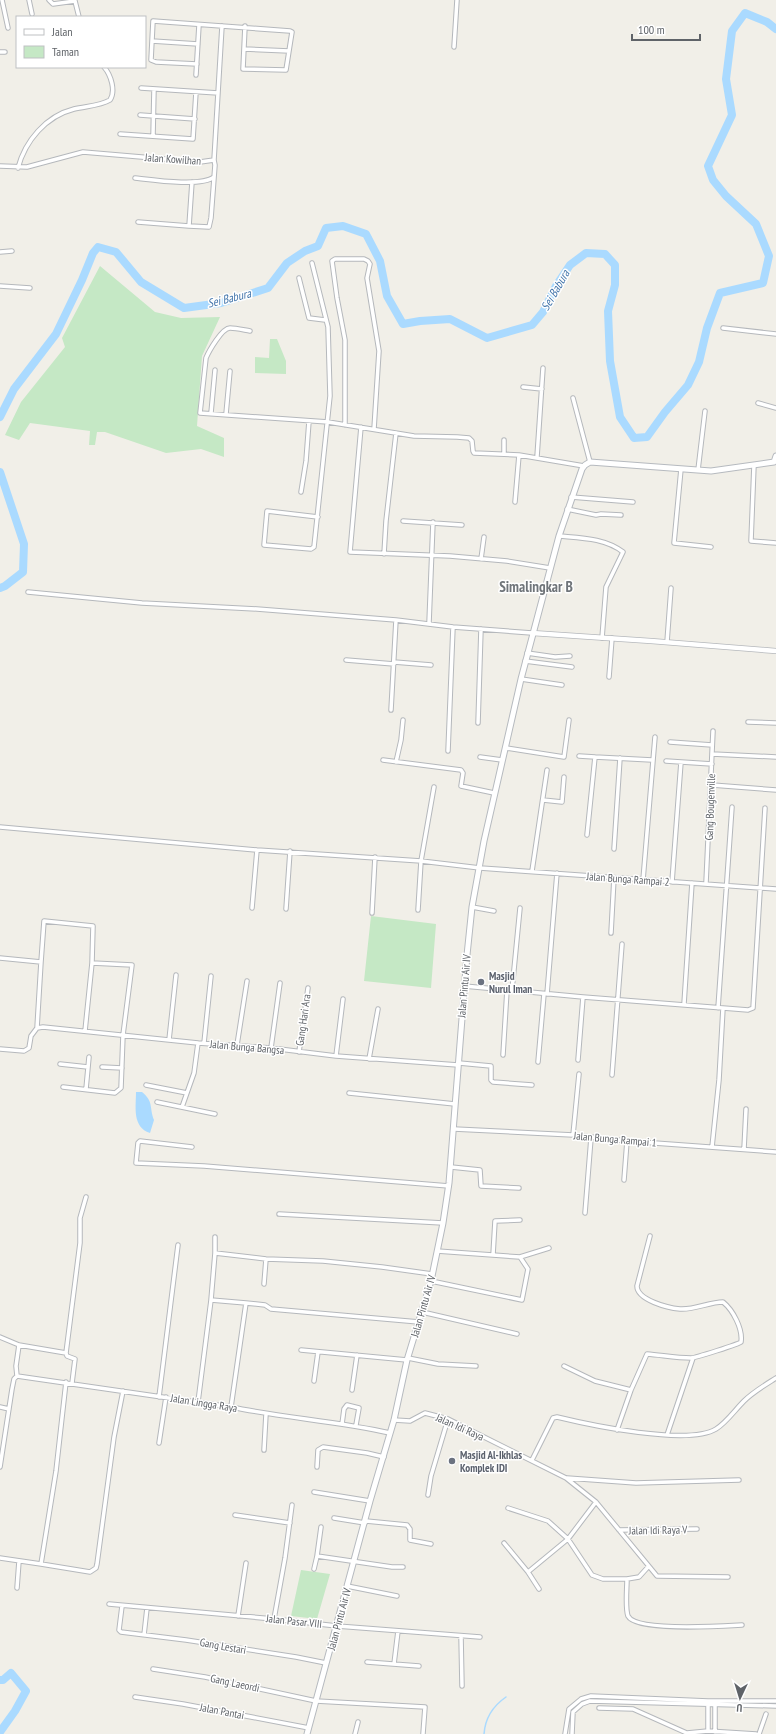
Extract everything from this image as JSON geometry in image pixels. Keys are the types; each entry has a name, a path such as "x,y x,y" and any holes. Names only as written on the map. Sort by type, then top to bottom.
{"main road":[{"path":"584,466 590,462 681,469 718,470 775,462 776,456"},
{"name":"Jalan Pintu Air IV","path":"308,1731 370,1501 394,1420 408,1359 431,1281 449,1186 464,986 472,907 494,793 506,748 532,633 567,509 584,466"}],"street":[{"path":"2,0 8,28"},
{"path":"29,0 32,14"},
{"path":"49,0 53,4 75,1 79,16"},
{"path":"454,47 457,0"},
{"path":"197,64 154,62 151,60 152,22 245,26 290,31 292,32 287,68 283,71 243,69 245,26"},
{"path":"196,75 198,25"},
{"name":"Jalan Kowilhan","path":"0,166 18,168 27,167 83,152 200,162 214,160 222,26"},
{"path":"152,41 198,44"},
{"path":"244,49 289,51"},
{"path":"0,52 5,52"},
{"path":"18,168 21,154 28,143 44,125 72,109 110,100 113,93 108,72 105,68"},
{"path":"141,88 218,93"},
{"path":"153,136 154,89"},
{"path":"120,134 194,139 196,92"},
{"path":"140,115 195,119"},
{"path":"138,222 207,227 210,225 214,160"},
{"path":"134,178 206,182 214,177"},
{"path":"189,226 192,182"},
{"path":"0,252 12,251"},
{"path":"345,425 345,340 332,261 335,258 364,259 370,264 367,278 379,351 374,429"},
{"path":"312,263 325,320 328,327 330,396 318,517 314,547 312,549 264,545 267,511 318,517"},
{"path":"299,278 309,318 325,320"},
{"path":"0,286 30,288"},
{"path":"250,331 231,328 226,329 207,356 200,413 328,422 426,437 469,438 472,441 474,453 537,457 584,466"},
{"path":"723,328 776,334"},
{"path":"537,457 544,368"},
{"path":"211,413 215,370"},
{"path":"226,414 230,371"},
{"path":"523,387 542,389"},
{"path":"573,398 590,462"},
{"path":"758,403 776,408"},
{"path":"698,470 705,411"},
{"path":"302,492 309,421"},
{"path":"361,427 350,552 433,555 507,561 550,568"},
{"path":"384,554 396,433"},
{"path":"504,440 504,454"},
{"path":"515,502 519,455"},
{"path":"754,465 750,540 776,543"},
{"path":"681,469 674,543 711,547"},
{"path":"571,497 633,502"},
{"path":"567,509 596,515 621,516"},
{"path":"404,521 462,525"},
{"path":"429,623 433,555 433,522"},
{"path":"559,536 597,540 623,552 606,587 602,638"},
{"path":"482,559 484,537"},
{"path":"667,642 671,588"},
{"path":"28,592 142,603 257,609 429,623 453,627 776,651"},
{"path":"391,710 396,620"},
{"path":"448,751 453,627"},
{"path":"478,723 481,629"},
{"path":"609,677 612,638"},
{"path":"527,653 555,657 570,656"},
{"path":"346,660 431,665"},
{"path":"525,661 572,667"},
{"path":"521,679 562,685"},
{"path":"396,762 401,740 403,720"},
{"path":"506,748 564,757 569,720"},
{"path":"748,722 776,723"},
{"name":"Gang Bougenville","path":"706,883 712,785 713,731"},
{"path":"643,880 655,737"},
{"path":"670,742 712,745"},
{"path":"712,754 776,757"},
{"path":"480,756 502,760"},
{"path":"579,756 652,760"},
{"path":"587,835 595,757"},
{"path":"614,849 620,758"},
{"path":"383,760 461,770 463,773 461,786 494,793"},
{"path":"666,761 712,764"},
{"path":"672,882 681,762"},
{"path":"532,871 547,770"},
{"path":"543,800 562,802 564,776"},
{"path":"712,785 776,790"},
{"path":"418,910 421,861 434,787"},
{"path":"718,1008 725,884 732,807"},
{"path":"464,986 718,1008 748,1010 753,1008 765,808"},
{"name":"Jalan Bunga Rampai 2","path":"0,827 257,850 375,857 480,868 672,882 725,884 776,889"},
{"path":"252,908 257,850"},
{"path":"286,909 290,851"},
{"path":"372,913 375,857"},
{"path":"538,1062 557,873"},
{"path":"610,933 614,878"},
{"path":"684,1004 692,883"},
{"path":"472,907 494,910"},
{"path":"512,990 520,908"},
{"path":"0,1049 24,1051 28,1049 31,1036 36,1028 44,920 93,926 92,963 85,1031"},
{"path":"612,1075 622,944"},
{"path":"0,958 41,962"},
{"path":"63,1087 115,1092 118,1092 121,1088 123,1035 132,965 92,963"},
{"path":"169,1040 176,975"},
{"path":"204,1043 211,976"},
{"path":"237,1045 247,981"},
{"path":"271,1048 280,983"},
{"name":"Gang Hari Ara","path":"298,1052 308,988"},
{"path":"503,1055 507,990"},
{"path":"578,1060 583,997"},
{"path":"336,1056 343,999"},
{"path":"712,1147 719,1080 723,1008"},
{"path":"369,1059 378,1009"},
{"name":"Jalan Bunga Bangsa","path":"36,1028 44,1027 198,1043 271,1048 369,1059 491,1066 491,1080 493,1082 532,1085"},
{"path":"182,1107 194,1073 198,1043"},
{"path":"86,1089 89,1057"},
{"path":"60,1064 88,1067"},
{"path":"102,1067 122,1068"},
{"path":"573,1136 579,1074"},
{"path":"146,1085 186,1093"},
{"path":"350,1093 455,1104"},
{"path":"158,1102 215,1114"},
{"path":"744,1149 746,1109"},
{"name":"Jalan Bunga Rampai 1","path":"454,1129 573,1136 776,1152"},
{"path":"585,1212 590,1138"},
{"path":"192,1147 140,1141 138,1143 136,1163 204,1166 449,1186"},
{"path":"624,1180 627,1141"},
{"path":"451,1167 481,1170 481,1186 519,1188"},
{"path":"66,1353 80,1243 80,1218 86,1197"},
{"path":"279,1214 443,1223"},
{"path":"493,1255 495,1221 520,1220"},
{"path":"616,1430 631,1390 647,1354 693,1358 740,1344 742,1335 732,1312 723,1302 681,1309 646,1299 639,1294 636,1286 650,1236"},
{"path":"198,1402 211,1300 215,1237"},
{"path":"159,1397 178,1245"},
{"path":"437,1251 520,1257 549,1248"},
{"path":"215,1253 360,1264 432,1274"},
{"path":"431,1281 522,1300 528,1269 520,1257"},
{"path":"264,1284 266,1258"},
{"path":"211,1300 265,1305 271,1309 419,1322"},
{"path":"231,1407 246,1303"},
{"path":"422,1312 516,1334"},
{"path":"0,1337 19,1345 66,1353 67,1356 74,1359 72,1383"},
{"path":"0,1467 14,1379 17,1376 16,1366 19,1345"},
{"path":"301,1350 408,1359 438,1364 476,1366"},
{"path":"314,1381 318,1352"},
{"path":"352,1390 356,1355"},
{"path":"667,1435 693,1358"},
{"path":"564,1366 595,1381 631,1390"},
{"name":"Jalan Lingga Raya","path":"17,1376 166,1397 266,1414 356,1425 390,1433"},
{"path":"532,1460 552,1418 557,1417 616,1430 667,1435 699,1435 717,1429 745,1399 776,1378"},
{"path":"41,1564 56,1471 66,1382"},
{"path":"0,1558 90,1572 96,1568 114,1437 122,1391"},
{"path":"159,1443 166,1397"},
{"path":"342,1424 344,1409 347,1405 359,1408 356,1425"},
{"path":"0,1407 9,1409"},
{"name":"Jalan Idi Raya","path":"394,1420 410,1421 425,1413 448,1419 566,1478 596,1502 648,1567"},
{"path":"264,1450 266,1414"},
{"path":"428,1495 431,1476 448,1419"},
{"path":"317,1467 318,1450 323,1447 368,1453 384,1457"},
{"path":"566,1478 636,1483 739,1480"},
{"path":"314,1492 370,1501"},
{"path":"528,1572 568,1539 596,1502"},
{"path":"274,1618 292,1505"},
{"path":"508,1508 548,1521 568,1539 592,1575 603,1579 626,1579 639,1577 648,1567 657,1576 661,1577 728,1577"},
{"path":"236,1515 290,1523"},
{"path":"334,1518 407,1525 410,1529 410,1540 431,1544"},
{"path":"314,1569 321,1527"},
{"name":"Jalan Idi Raya V","path":"619,1530 697,1529"},
{"path":"504,1543 528,1572 539,1589"},
{"path":"317,1556 392,1567 403,1567"},
{"path":"17,1588 19,1561"},
{"path":"238,1616 246,1563"},
{"path":"626,1579 628,1617 634,1622 643,1625 669,1626 742,1625"},
{"path":"347,1586 397,1596"},
{"name":"Jalan Pasar VIII","path":"109,1604 274,1618 337,1626 480,1637"},
{"name":"Gang Lestari","path":"122,1606 120,1631 296,1656 326,1663"},
{"path":"144,1635 147,1608"},
{"path":"394,1664 398,1631"},
{"path":"461,1636 460,1664 462,1686"},
{"path":"367,1662 418,1666"},
{"name":"Gang Laeordi","path":"153,1669 205,1677 316,1701 425,1707 423,1734"},
{"path":"565,1734 569,1709 580,1699 596,1696 708,1702 776,1701"},
{"name":"Jalan Pantai","path":"135,1697 183,1704 308,1731"},
{"path":"572,1734 573,1712 578,1706 586,1702 659,1700"},
{"path":"708,1702 708,1732"},
{"path":"715,1702 776,1706"},
{"path":"714,1732 715,1702"},
{"path":"599,1708 633,1709 688,1734 714,1732 756,1734"},
{"path":"759,1734 766,1714"},
{"path":"355,1734 358,1722"}],"green space":[{"path":"100,266 155,312 181,318 220,317 202,356 197,426 224,438 224,457 201,449 166,453 105,432 97,432 95,445 89,445 90,431 30,423 19,440 5,435 21,402 65,347 62,338"},
{"path":"270,339 277,339 286,361 286,374 255,373 255,357 269,358"},
{"path":"371,916 436,924 431,988 364,981"},
{"path":"301,1570 330,1574 317,1619 291,1616"}],"water":[{"path":"136,1092 142,1092 150,1102 154,1120 150,1133 140,1126 136,1116"}],"waterway":[{"name":"Sei Babura","path":"0,417 14,389 56,334 82,280 93,253 98,247 116,252 141,282 184,308 221,303 268,288 287,263 305,251 318,246 326,228 343,226 366,234 380,261 387,296 403,324 450,319 487,338 532,325 543,312 556,286 570,265 586,253 605,254 615,265 615,285 608,311 610,361 620,417 634,438 647,437 665,412 688,385 699,362 707,328 720,293 763,283 769,256 756,224 726,196 713,180 708,166 732,115 726,79 732,31 745,13 767,22 776,29"},
{"name":"Sei Babura","path":"0,472 24,544 23,572 5,586 0,588"},
{"name":"Sei Babura","path":"0,1680 3,1680 11,1673 26,1691 15,1711 0,1732"},
{"path":"484,1734 490,1713 497,1704 506,1697"}],"place":[{"name":"Masjid Nurul Iman","path":"481,982"},
{"name":"Masjid Al-Ikhlas Komplek IDI","path":"452,1461"}],"district":[{"name":"Simalingkar B","path":"536,586"}]}
